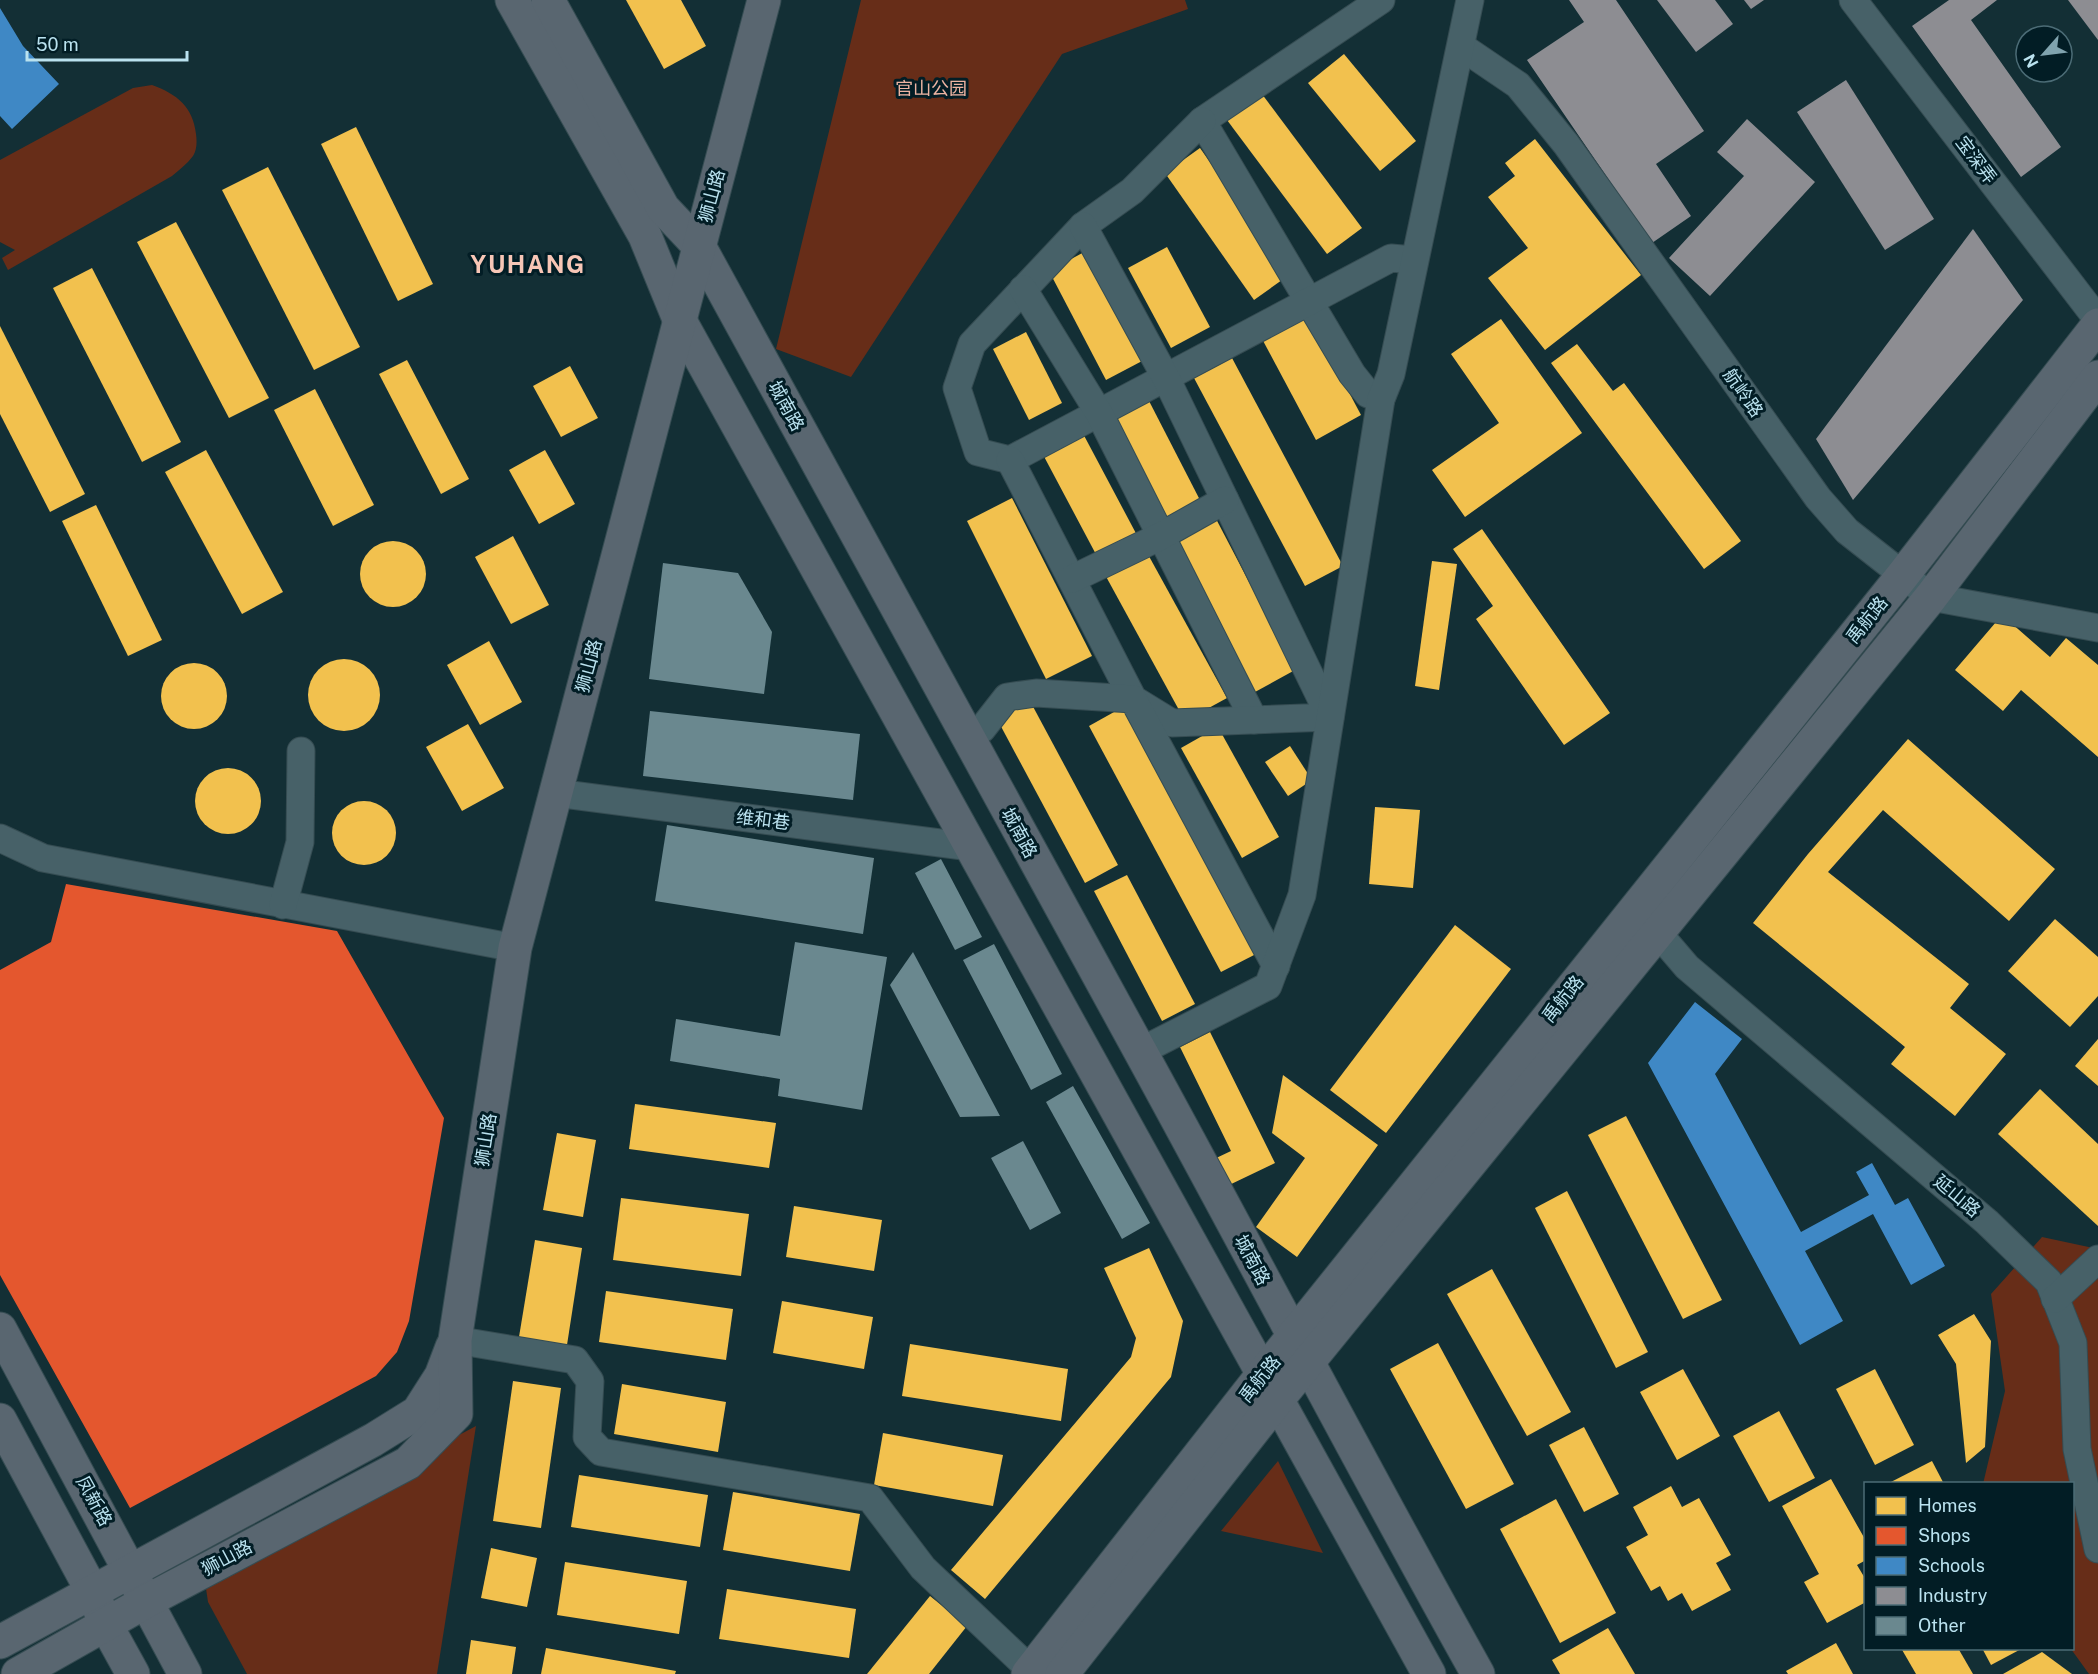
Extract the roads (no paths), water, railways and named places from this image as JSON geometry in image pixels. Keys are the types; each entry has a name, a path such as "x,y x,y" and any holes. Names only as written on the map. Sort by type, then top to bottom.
{"main road":[{"path":"512,0 645,236 679,319 1429,1674"},
{"name":"城南路","path":"548,0 663,208 699,246 963,731 1141,1051 1300,1351 1478,1674"},
{"name":"狮山路","path":"18,1674 147,1601 408,1463 456,1414 455,1340 515,948 764,0"},
{"name":"禹航路","path":"1300,1351 2098,323"},
{"name":"禹航路","path":"1039,1673 1270,1387 1657,932 1931,597 2098,377"},
{"name":"凤新路","path":"0,1329 185,1674"},
{"name":"狮山路","path":"0,1642 130,1569 373,1440 418,1412 441,1376 455,1340"},
{"path":"0,1420 93,1591 106,1625 133,1674"}],"street":[{"path":"1381,0 1202,121 1132,191 1083,226 972,344 957,388 978,452 1010,460 1391,258 1414,260"},
{"path":"1141,1051 1268,986 1302,895 1381,399 1391,374 1462,47 1470,0"},
{"name":"宝深弄","path":"1853,0 2098,323"},
{"name":"航岭路","path":"1462,47 1518,85 1566,144 1818,498 1847,531 1931,597 2098,628"},
{"path":"1202,121 1352,374 1368,394 1381,399"},
{"path":"1083,226 1166,378 1330,717"},
{"path":"1023,289 1099,413 1254,720"},
{"path":"1010,460 1133,699 1276,966"},
{"path":"1072,579 1161,536 1225,500"},
{"path":"963,731 982,729 1007,697 1035,693 1133,699 1172,723 1330,717"},
{"path":"283,905 300,842 301,751"},
{"name":"维和巷","path":"556,793 970,846"},
{"path":"0,838 43,858 515,948"},
{"name":"延山路","path":"1657,932 1687,967 1987,1222 2049,1282 2073,1343 2077,1449 2098,1549"},
{"path":"2055,1299 2098,1259"},
{"path":"455,1340 576,1360 590,1381 587,1437 601,1452 870,1498 923,1568 1039,1673"}],"district":[{"name":"YUHANG","path":"528,265"}],"park label":[{"name":"官山公园","path":"931,89"}]}
